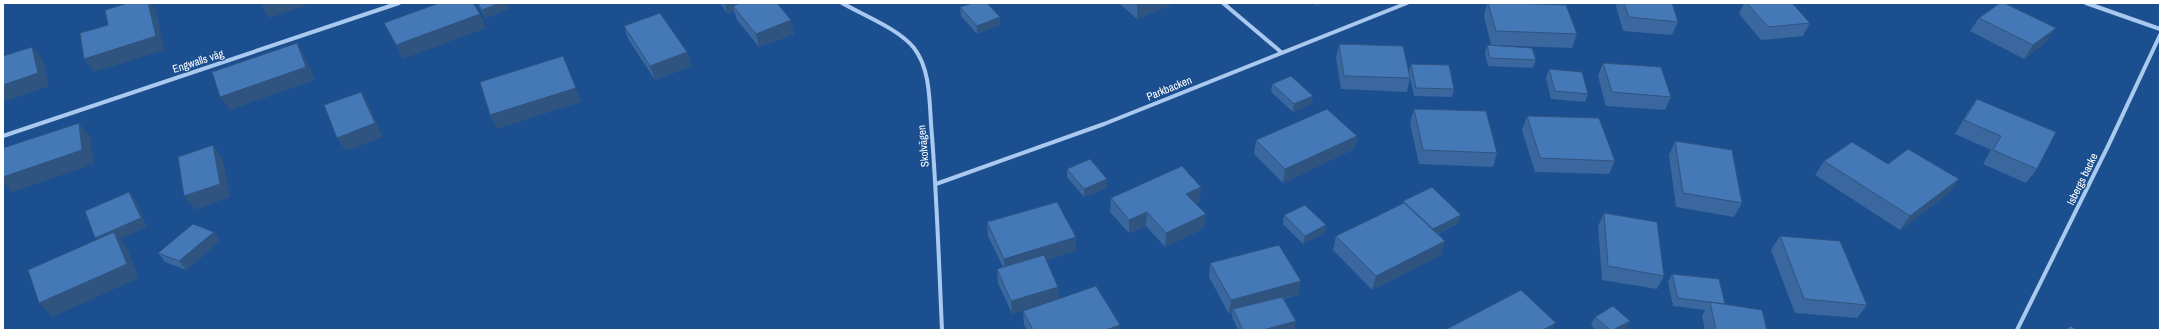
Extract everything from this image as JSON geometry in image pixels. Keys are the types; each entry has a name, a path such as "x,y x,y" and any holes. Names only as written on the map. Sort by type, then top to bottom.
{"street":[{"name":"Engwalls väg","path":"3,136 399,3"},
{"name":"Skolvägen","path":"842,3 903,37 914,48 922,63 927,80 936,184 942,330"},
{"path":"1223,3 1281,52"},
{"name":"Parkbacken","path":"936,184 1104,124 1281,52 1407,3"},
{"path":"2086,3 2160,29"},
{"name":"Isbergs backe","path":"2017,330 2106,151 2160,35"}],"building":[{"path":"128,3 148,3 156,36 84,59 80,33 108,25 105,10"},
{"path":"439,3 473,3 480,14 396,45 384,23"},
{"path":"478,3 500,3 482,10"},
{"path":"741,3 777,3 791,20 756,34 733,6"},
{"path":"973,3 987,3 1000,17 977,26 960,7"},
{"path":"1488,3 1566,5 1577,34 1496,31"},
{"path":"1624,3 1672,3 1678,22 1629,17"},
{"path":"1747,3 1792,3 1810,23 1768,27"},
{"path":"2000,3 2004,3 2056,28 2033,45 1979,18"},
{"path":"660,13 687,52 650,66 624,26"},
{"path":"297,43 306,67 220,97 212,72"},
{"path":"1339,44 1403,46 1410,78 1344,76"},
{"path":"1487,45 1532,48 1536,60 1490,58"},
{"path":"32,47 38,73 3,85 3,56"},
{"path":"563,56 576,88 490,115 480,82"},
{"path":"1603,63 1661,67 1671,97 1612,92"},
{"path":"1411,64 1449,65 1454,89 1416,88"},
{"path":"1549,69 1582,72 1588,94 1555,91"},
{"path":"1291,76 1313,96 1294,104 1272,84"},
{"path":"361,92 375,123 337,138 324,105"},
{"path":"1977,99 2056,132 2037,169 1993,150 2001,136 1964,120"},
{"path":"1327,109 1357,136 1285,169 1256,140"},
{"path":"1414,109 1486,111 1497,153 1423,150"},
{"path":"1527,116 1599,118 1615,161 1540,158"},
{"path":"79,123 82,150 3,177 3,148"},
{"path":"1675,141 1732,150 1742,203 1683,193"},
{"path":"1852,142 1888,164 1908,149 1959,179 1910,216 1824,161"},
{"path":"213,145 220,184 184,196 178,157"},
{"path":"1090,159 1107,179 1084,189 1067,169"},
{"path":"1182,166 1201,187 1186,194 1206,214 1166,233 1147,212 1129,220 1111,198"},
{"path":"1432,187 1461,215 1433,229 1403,201"},
{"path":"129,192 141,218 95,238 85,211"},
{"path":"1057,202 1076,237 1004,259 987,222"},
{"path":"1404,203 1445,241 1376,276 1336,236"},
{"path":"1305,205 1326,225 1305,236 1284,215"},
{"path":"1604,213 1657,222 1664,276 1608,266"},
{"path":"193,224 214,232 179,261 158,253"},
{"path":"114,232 127,264 39,303 28,270"},
{"path":"1780,236 1840,241 1867,305 1804,299"},
{"path":"1279,245 1301,281 1231,300 1210,263"},
{"path":"1044,255 1058,287 1011,301 997,269"},
{"path":"1672,274 1719,279 1725,304 1678,298"},
{"path":"1096,286 1120,325 1106,330 1033,330 1023,311"},
{"path":"1521,290 1556,323 1543,330 1445,330"},
{"path":"1282,297 1296,321 1263,330 1243,330 1233,309"},
{"path":"1710,302 1762,310 1767,330 1716,330"},
{"path":"1613,306 1630,321 1613,330 1610,330 1595,317"},
{"path":"2070,326 2078,330 2067,330"}]}
